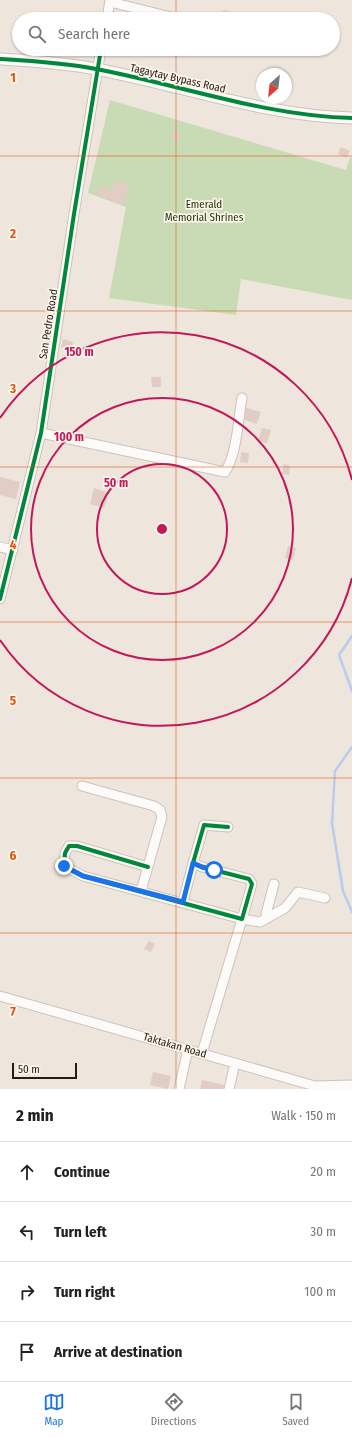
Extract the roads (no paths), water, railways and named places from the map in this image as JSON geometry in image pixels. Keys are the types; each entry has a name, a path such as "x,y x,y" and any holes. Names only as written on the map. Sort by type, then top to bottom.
{"main road":[{"name":"Tagaytay Bypass Road","path":"0,59 62,64 97,69 254,105 352,118"}],"street":[{"path":"108,12 110,1 152,12"},
{"name":"San Pedro Road","path":"0,599 41,433 100,56"},
{"path":"41,433 225,472 229,466 234,446 242,398"},
{"path":"0,547 13,550"},
{"path":"82,786 154,806 160,810 162,816 141,891"},
{"path":"183,902 204,825 228,827"},
{"path":"148,866 77,846 68,846 65,853 64,866 77,873 242,919 260,922 268,918 272,913 285,908 298,892 325,898"},
{"path":"193,863 202,867 249,879 252,884 202,1053"},
{"path":"268,918 266,914 274,884"},
{"name":"Taktakan Road","path":"0,996 315,1086 322,1087 349,1085"},
{"path":"179,1089 188,1049"},
{"path":"229,1089 235,1063"}],"waterway":[{"path":"352,636 339,655 352,691"},
{"path":"352,747 335,771 332,823 343,891 352,912"}],"park label":[{"name":"Emerald Memorial Shrines","path":"204,210"}]}
